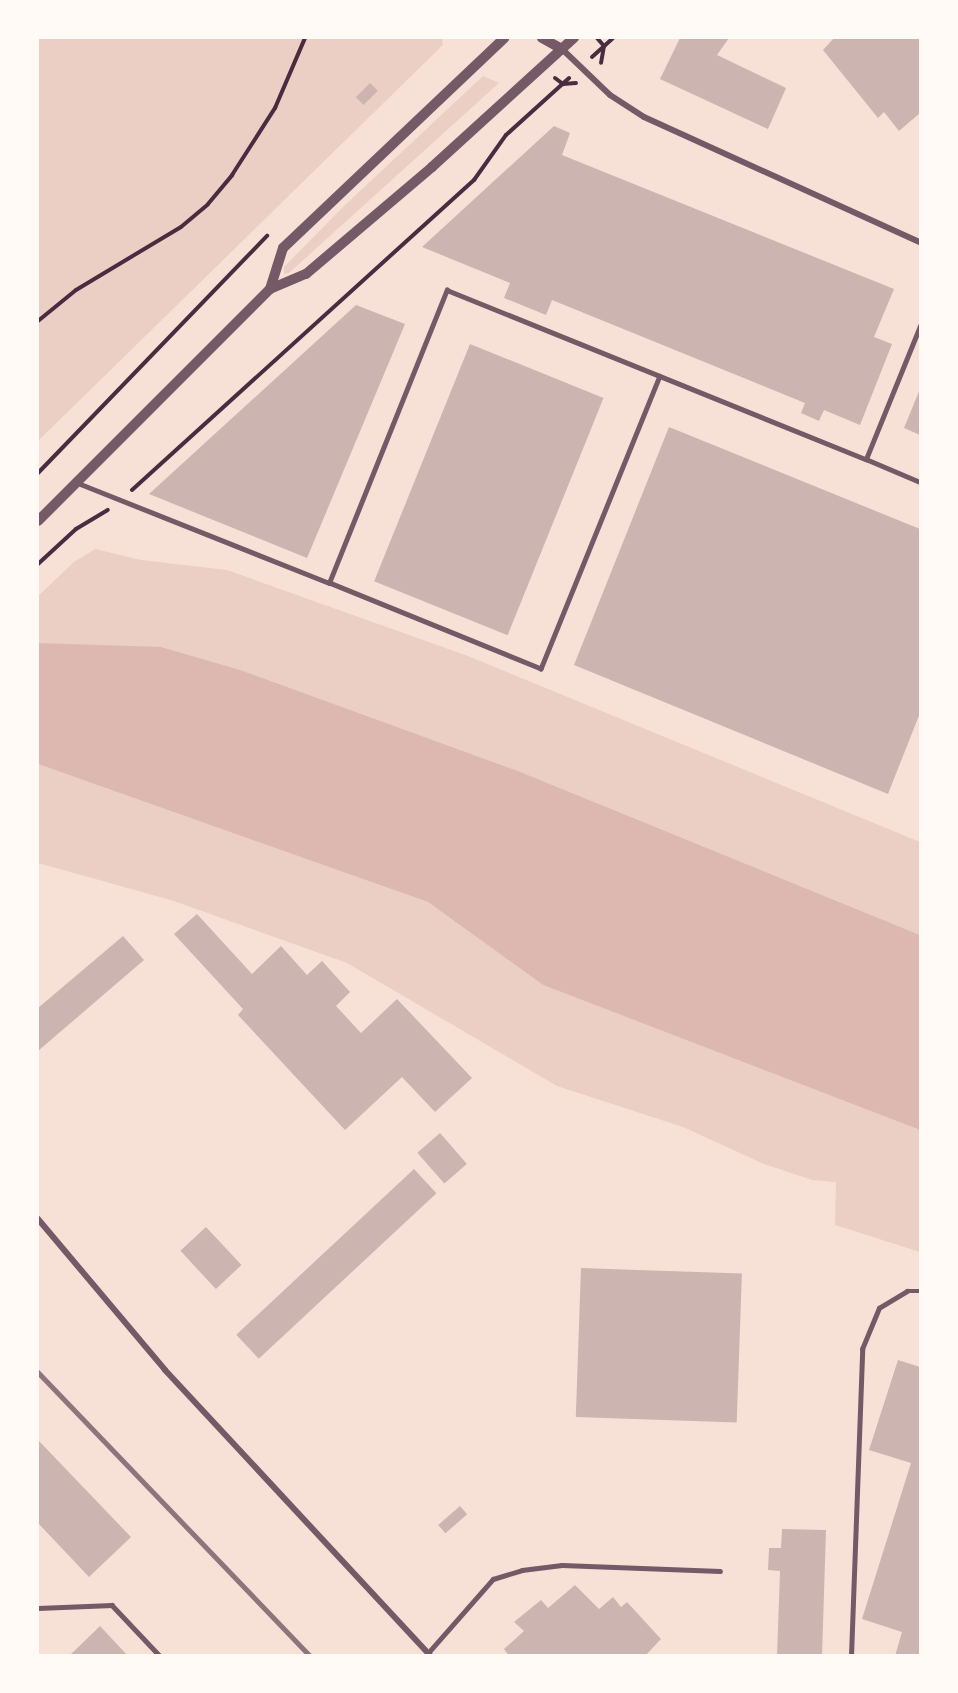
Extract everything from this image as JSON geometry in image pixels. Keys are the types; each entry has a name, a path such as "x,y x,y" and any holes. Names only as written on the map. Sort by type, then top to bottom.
{"street":[{"path":"270,289 283,248 504,38"},
{"path":"542,38 562,49 597,82 644,117 921,242"},
{"path":"556,38 562,49"},
{"path":"38,521 270,289 306,274 424,175 574,38"},
{"path":"38,1219 165,1370 430,1654"}],"lane":[{"path":"329,583 447,290 921,482"},
{"path":"866,459 921,326"},
{"path":"78,483 542,669 660,376"},
{"path":"851,1656 862,1349 879,1308 907,1291 921,1291"},
{"path":"430,1654 493,1579 522,1570 562,1565 720,1571"},
{"path":"38,1608 112,1605 160,1656"}],"path":[{"path":"38,321 76,290 181,227 208,204 232,175 275,108 305,38"},
{"path":"597,38 604,46 597,82"},
{"path":"38,564 76,529 122,500 474,180 507,135 525,118"},
{"path":"38,473 276,228"}],"shaded area":[{"path":"38,38 442,38 443,45 38,441"},
{"path":"483,76 499,83 289,273 284,274 284,267 344,206"},
{"path":"95,549 141,560 227,570 468,656 920,842 920,935 523,773 62,646 38,643 38,596 74,562"},
{"path":"38,643 161,647 240,670 523,773 920,935 920,1130 543,985 428,902 38,764"},
{"path":"38,764 428,902 543,985 920,1130 920,1252 835,1225 836,1182 812,1180 764,1164 683,1127 557,1086 347,963 174,901 38,863"}],"building":[{"path":"680,38 729,38 717,55 786,88 768,129 660,79"},
{"path":"834,38 920,38 920,113 899,131 884,112 878,118 823,50"},
{"path":"370,83 378,91 364,105 356,97"},
{"path":"554,126 570,133 562,155 894,289 874,337 892,344 860,425 824,410 819,421 801,413 805,403 552,300 546,315 504,298 510,283 422,247"},
{"path":"356,305 405,324 307,558 149,494"},
{"path":"470,344 604,398 508,635 374,581"},
{"path":"920,389 920,435 904,428"},
{"path":"669,427 920,529 920,713 888,794 574,665"},
{"path":"197,914 252,974 281,946 307,975 322,961 350,992 336,1006 361,1033 397,999 472,1078 435,1112 402,1077 345,1130 238,1015 243,1009 174,934"},
{"path":"123,936 144,960 38,1051 38,1008"},
{"path":"440,1133 467,1164 444,1184 417,1153"},
{"path":"414,1169 437,1193 259,1359 236,1335"},
{"path":"206,1227 241,1265 216,1289 180,1251"},
{"path":"581,1268 742,1274 737,1423 576,1417"},
{"path":"898,1360 920,1367 920,1656 895,1656 902,1632 862,1619 911,1463 869,1450"},
{"path":"38,1440 131,1537 89,1577 38,1523"},
{"path":"460,1506 467,1514 445,1533 438,1525"},
{"path":"782,1529 826,1530 822,1656 777,1656 780,1571 768,1570 769,1548 781,1548"},
{"path":"575,1585 599,1609 613,1597 621,1607 627,1602 661,1639 645,1656 509,1656 504,1649 524,1631 514,1622 541,1600 548,1608"},
{"path":"100,1626 128,1656 69,1656"}],"railway":[{"path":"38,1372 310,1656"}]}
